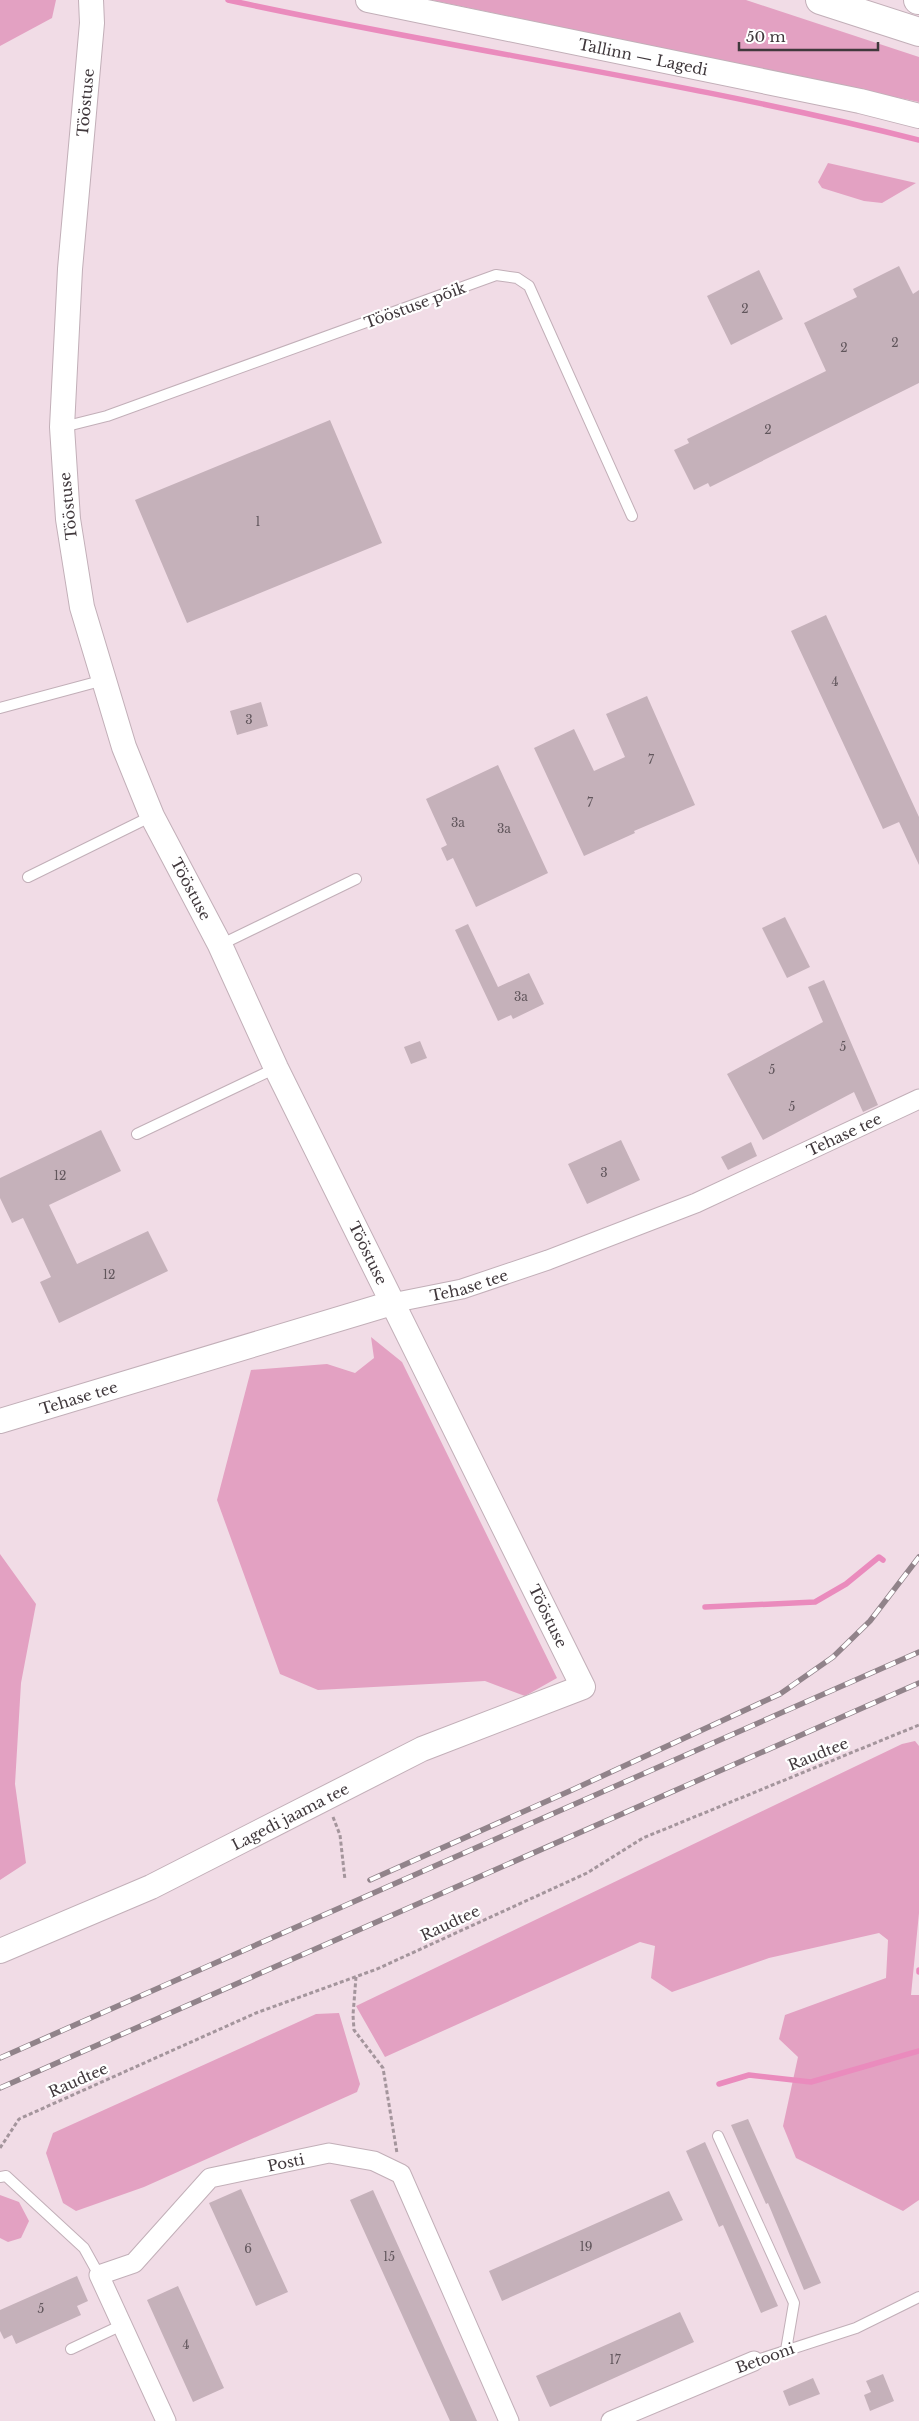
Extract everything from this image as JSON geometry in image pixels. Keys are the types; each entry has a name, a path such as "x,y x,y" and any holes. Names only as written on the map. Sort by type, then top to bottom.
{"highway":[{"path":"820,0 919,32"}],"street":[{"name":"Tööstuse","path":"91,0 92,23 70,269 62,427 68,519 82,607 124,747 152,816 220,945 276,1068 583,1687"},
{"name":"Tööstuse","path":"92,23 103,0"},
{"name":"Tallinn — Lagedi","path":"368,0 860,101 919,116"},
{"name":"Tehase tee","path":"0,1421 392,1303 462,1289 548,1260 696,1202 919,1099"},
{"name":"Lagedi jaama tee","path":"0,1951 152,1887 422,1749 583,1687"},
{"name":"Posti","path":"99,2275 134,2263 210,2178 329,2153 374,2161 401,2174"},
{"path":"401,2174 509,2421"},
{"path":"99,2275 166,2421"},
{"name":"Betooni","path":"611,2421 754,2361"}],"lane":[{"name":"Tööstuse põik","path":"62,427 107,416 496,275 517,278 528,286 632,516"},
{"path":"0,708 104,680"},
{"path":"28,877 152,816"},
{"path":"220,945 356,879"},
{"path":"137,1134 276,1068"},
{"path":"718,2136 794,2303 786,2350"},
{"path":"0,2177 6,2176 84,2248 99,2275"},
{"name":"Betooni","path":"754,2361 856,2328 918,2297"},
{"path":"71,2349 122,2325"}],"path":[{"name":"Raudtee","path":"0,2148 19,2119 256,2013 356,1977 587,1873 643,1838 919,1725"},
{"path":"326,1798 340,1835 345,1880"},
{"path":"356,1977 353,2015 354,2030 383,2068 401,2174"}],"shaded area":[{"path":"0,0 56,0 52,18 0,46"},
{"path":"431,0 746,0 919,57 919,102"},
{"path":"828,163 916,183 882,203 864,201 822,188 818,182"},
{"path":"371,1337 402,1362 557,1678 525,1696 485,1681 318,1690 280,1674 217,1500 251,1370 327,1364 355,1373 374,1358"},
{"path":"0,1554 36,1604 21,1683 15,1784 26,1863 0,1880"},
{"path":"915,1741 919,1746 919,1913 911,1995 919,1995 919,2200 903,2211 796,2158 783,2126 798,2057 779,2039 785,2015 886,1978 888,1940 879,1933 769,1958 672,1992 651,1978 655,1946 640,1942 385,2057 356,2006 902,1744"},
{"path":"339,2013 360,2084 357,2092 144,2187 76,2211 63,2203 46,2153 53,2133 316,2014"},
{"path":"0,2195 19,2202 29,2221 21,2238 8,2242 0,2238"}],"building":[{"path":"899,266 913,294 919,290 919,383 710,487 708,483 694,490 674,450 689,443 687,439 826,371 804,323 857,297 853,289"},
{"path":"759,270 783,319 731,345 707,296"},
{"path":"330,420 382,543 187,623 135,500"},
{"path":"826,615 919,817 919,865 899,822 883,829 791,631"},
{"path":"647,696 695,805 634,831 635,833 584,856 534,748 574,729 594,771 625,757 606,714"},
{"path":"261,702 268,726 237,735 230,711"},
{"path":"498,765 548,873 476,907 453,858 447,861 441,848 447,845 426,799"},
{"path":"785,917 810,967 787,978 762,928"},
{"path":"468,924 498,987 529,973 544,1004 513,1019 511,1015 498,1021 455,930"},
{"path":"824,980 878,1105 863,1112 854,1092 763,1140 727,1074 823,1022 808,987"},
{"path":"420,1041 427,1058 411,1064 404,1047"},
{"path":"101,1130 121,1171 49,1205 77,1264 148,1231 168,1271 59,1323 40,1282 51,1277 23,1218 12,1223 0,1198 0,1178"},
{"path":"621,1140 640,1180 587,1204 568,1164"},
{"path":"751,1142 757,1156 728,1170 721,1157"},
{"path":"748,2119 821,2283 804,2290 768,2203 766,2204 731,2125"},
{"path":"705,2142 778,2306 761,2313 723,2225 719,2227 686,2151"},
{"path":"241,2189 288,2292 256,2306 209,2203"},
{"path":"373,2190 477,2421 450,2421 350,2200"},
{"path":"669,2191 683,2220 502,2301 489,2271"},
{"path":"77,2276 88,2301 77,2306 81,2315 16,2344 12,2335 4,2339 0,2331 0,2310"},
{"path":"178,2286 224,2388 193,2402 147,2300"},
{"path":"680,2312 694,2342 550,2407 536,2376"},
{"path":"883,2374 894,2401 870,2411 864,2395 871,2392 866,2381"},
{"path":"813,2378 820,2394 789,2406 783,2391"}],"waterway":[{"path":"228,0 401,35 661,83 833,119 919,140"},
{"path":"705,1607 815,1602 846,1584 879,1557 883,1560"},
{"path":"719,2084 749,2075 811,2082 919,2051"}],"railway":[{"path":"370,1880 780,1694 833,1657 870,1621 919,1557"},
{"path":"0,2058 919,1652"},
{"path":"0,2088 919,1683"}]}
